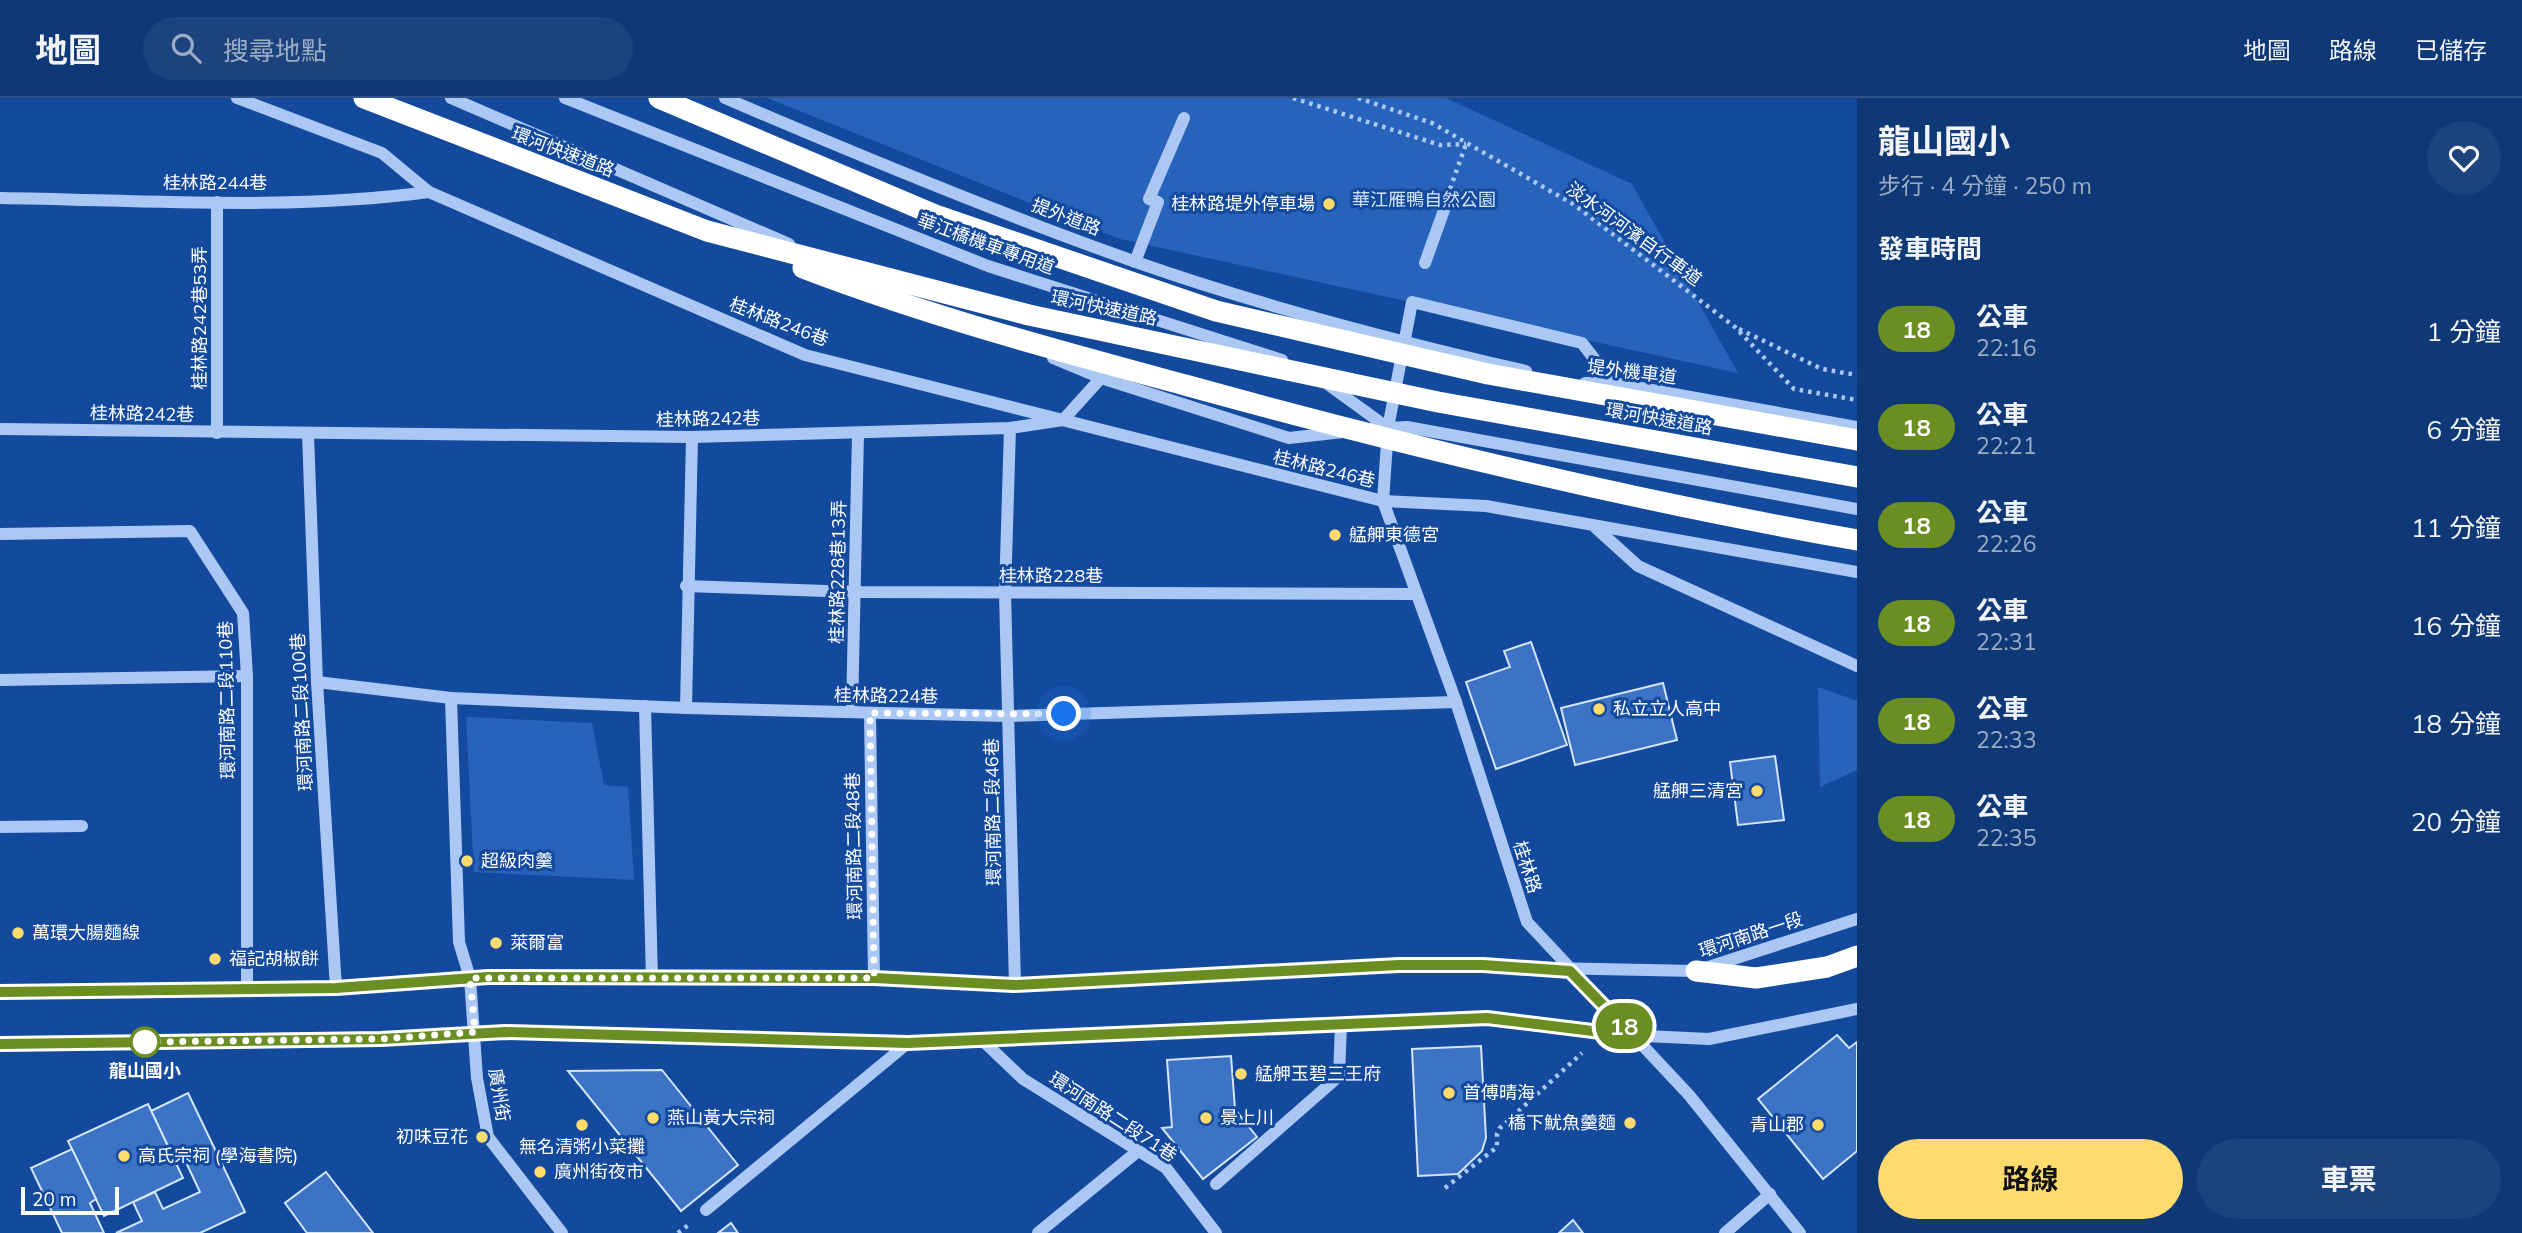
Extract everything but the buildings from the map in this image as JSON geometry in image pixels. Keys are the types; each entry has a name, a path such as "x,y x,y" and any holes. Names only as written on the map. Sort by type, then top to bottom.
{"highway":[{"name":"環河快速道路","path":"364,98 707,231 1042,318 1438,402 1857,477"},
{"name":"環河快速道路","path":"659,98 935,215 1216,311 1488,374 1857,440"},
{"path":"707,231 888,301 1315,421 1709,512 1857,540"},
{"path":"1696,971 1756,978 1827,967 1857,956"}],"street":[{"name":"桂林路246巷","path":"237,98 382,153 429,192 805,355 1383,501 1486,506 1857,572"},
{"path":"274,112 280,98"},
{"path":"452,98 1101,378 1289,438 1407,427 1857,509"},
{"name":"華江橋機車專用道","path":"565,98 988,266 1303,366 1388,428"},
{"name":"提外道路","path":"725,98 913,178 1135,262 1403,343"},
{"path":"1135,262 1158,202 1149,200 1184,118"},
{"name":"桂林路244巷","path":"0,198 217,202 373,199 429,192"},
{"name":"桂林路242巷53弄","path":"217,202 217,433"},
{"path":"1425,263 1444,210"},
{"name":"桂林路","path":"1613,383 1582,343 1412,302 1388,428 1383,501 1456,702 1527,922 1570,971 1689,1095 1800,1233"},
{"name":"堤外機車道","path":"1403,343 1581,383 1613,383 1857,427"},
{"path":"1063,420 1101,378"},
{"name":"桂林路242巷","path":"0,429 692,437 1010,428 1063,420"},
{"name":"環河南路二段46巷","path":"1010,428 1005,593 1014,985"},
{"name":"桂林路228巷13弄","path":"852,712 858,433"},
{"name":"環河南路二段100巷","path":"308,434 317,682 336,988"},
{"path":"685,708 686,586 692,437"},
{"path":"1596,527 1638,566 1857,666"},
{"name":"環河南路二段110巷","path":"0,534 190,531 243,613 247,676 247,990"},
{"name":"桂林路228巷","path":"686,586 855,592 1415,594"},
{"path":"0,680 247,676"},
{"name":"桂林路224巷","path":"317,682 452,698 685,708 1008,716 1456,702"},
{"name":"廣州街","path":"452,698 459,942 470,978 477,1078 488,1137 562,1233"},
{"path":"645,706 652,979"},
{"name":"環河南路二段48巷","path":"870,713 874,978"},
{"path":"0,827 82,826"},
{"name":"環河南路一段","path":"0,992 336,988 470,978 874,978 1014,985 1399,965 1483,965 1570,971 1696,971 1857,919"},
{"path":"0,1044 381,1039 475,1032 908,1043 1487,1018 1603,1034 1709,1039 1857,1009"},
{"path":"1216,1184 1339,1076 1341,1025"},
{"name":"環河南路二段71巷","path":"981,1039 1023,1079 1166,1168 1216,1233"},
{"path":"706,1210 908,1043"},
{"path":"1038,1233 1138,1151"},
{"path":"1725,1233 1770,1194"}],"path":[{"name":"淡水河河濱自行車道","path":"1293,98 1440,145 1466,144 1573,204 1735,327 1794,389 1857,400"},
{"path":"1358,98 1432,122 1466,144 1444,210"},
{"path":"1735,327 1822,369 1857,375"},
{"path":"1445,1188 1497,1147 1500,1128 1603,1034"}],"green space":[{"name":"華江雁鴨自然公園","path":"767,98 1446,98 1632,184 1738,373 1120,239"},
{"path":"1818,687 1857,701 1857,770 1820,787"},
{"path":"466,717 592,723 604,785 628,787 634,880 474,872"}],"bus line":[{"name":"18","path":"0,992 336,988 488,977 874,978 1014,985 1399,965 1483,965 1570,971 1633,1036 1487,1018 908,1043 475,1032 381,1039 0,1044"}],"place":[{"name":"桂林路堤外停車場","path":"1329,204"},
{"name":"艋舺東德宮","path":"1335,535"},
{"name":"私立立人高中","path":"1599,709"},
{"name":"艋舺三清宮","path":"1757,791"},
{"name":"超級肉羹","path":"467,861"},
{"name":"萬環大腸麵線","path":"18,933"},
{"name":"萊爾富","path":"496,943"},
{"name":"福記胡椒餅","path":"215,959"},
{"name":"龍山國小","path":"145,1042"},
{"name":"艋舺玉碧三王府","path":"1241,1074"},
{"name":"首傅晴海","path":"1449,1093"},
{"name":"燕山黃大宗祠","path":"653,1118"},
{"name":"景上川","path":"1206,1118"},
{"name":"橋下魷魚羹麵","path":"1630,1123"},
{"name":"無名清粥小菜攤","path":"582,1125"},
{"name":"青山郡","path":"1818,1125"},
{"name":"初味豆花","path":"482,1137"},
{"name":"高氏宗祠 (學海書院)","path":"124,1156"},
{"name":"廣州街夜市","path":"540,1172"}],"route":[{"path":"145,1042 381,1039 475,1032 470,978 874,978 870,713 1008,716 1064,714"}]}
